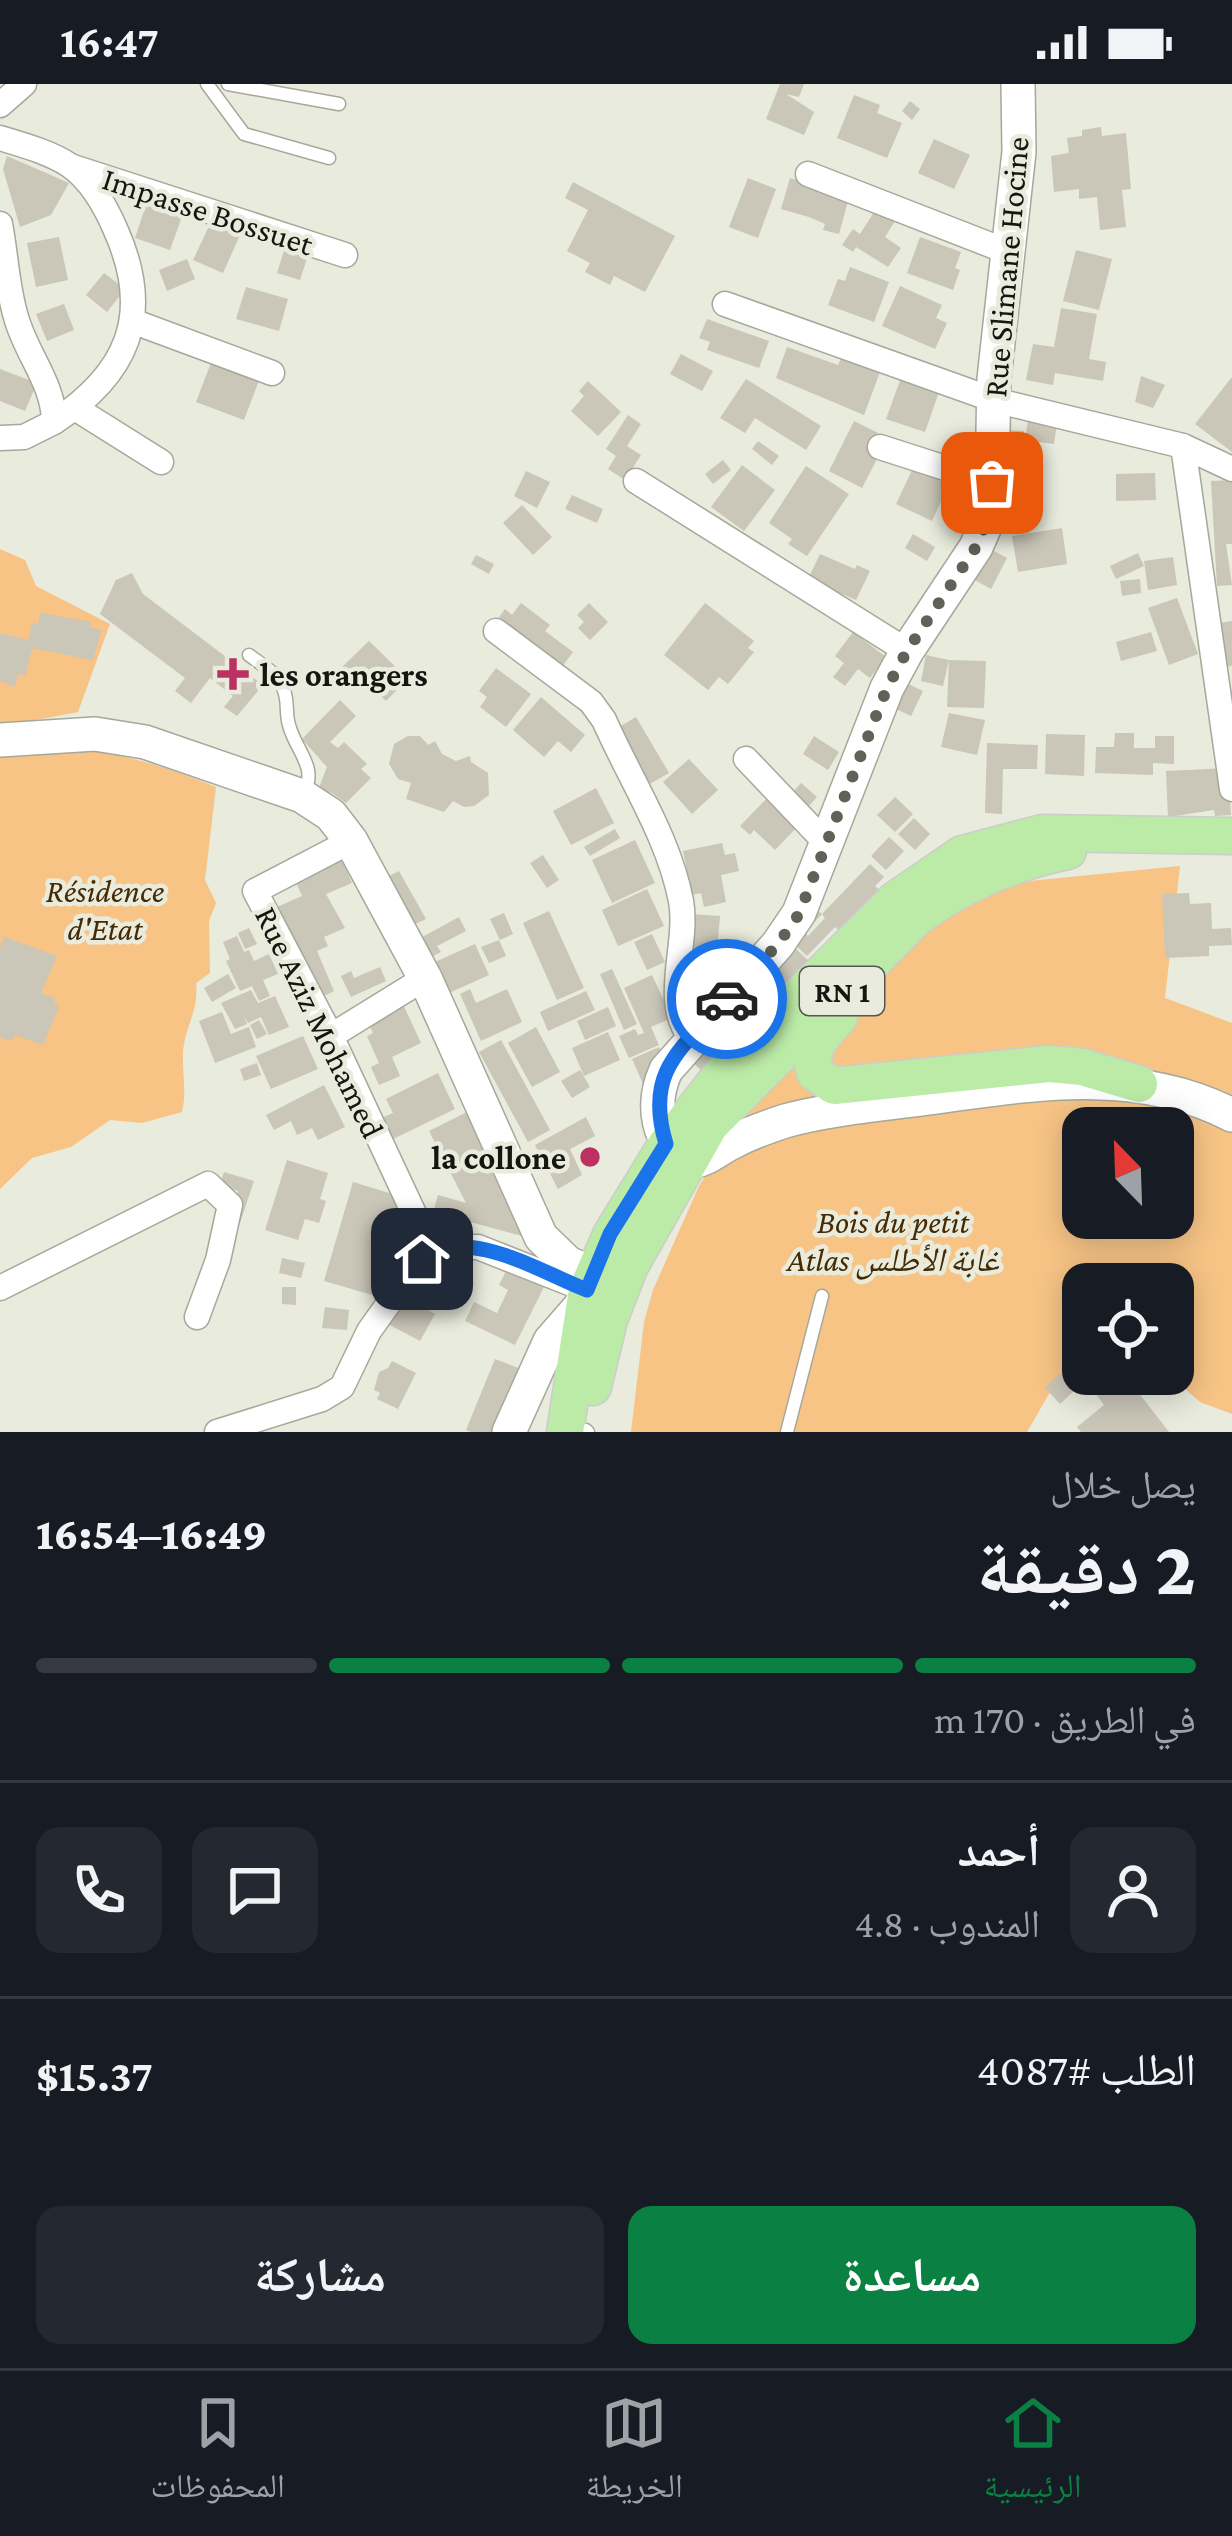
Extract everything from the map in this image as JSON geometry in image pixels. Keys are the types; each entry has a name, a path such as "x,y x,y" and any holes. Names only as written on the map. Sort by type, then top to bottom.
{"main road":[{"name":"RN 1","path":"581,1431 600,1354 603,1279 724,1071 895,900 962,854 1042,833 1232,836"},
{"name":"RN 1","path":"676,1153 907,927 947,895 1042,856 1146,836"},
{"path":"907,927 890,959 814,1049 812,1066 826,1083 849,1087 1049,1064 1082,1067 1138,1084"}],"street":[{"path":"0,105 24,84"},
{"name":"Rue Slimane Hocine","path":"676,1153 658,1118 659,1086 666,1070 799,914 887,688 986,524 1019,152 1018,84"},
{"name":"Impasse Bossuet","path":"0,138 72,167 345,255"},
{"path":"0,438 24,437 93,395 116,366 132,321 134,288 122,245 106,208 72,167"},
{"path":"808,174 1011,254"},
{"path":"0,224 15,315 28,355 65,416 161,462"},
{"path":"725,304 994,400 1183,446 1232,469"},
{"path":"132,321 272,373"},
{"path":"1183,446 1232,789"},
{"path":"880,447 992,483"},
{"path":"636,481 907,651"},
{"path":"496,631 591,702 604,720 672,863 682,907 677,1012 691,1038"},
{"path":"0,740 95,734 145,742 302,796 331,815 351,841 425,978 501,1146 546,1217 603,1279"},
{"path":"746,759 828,845"},
{"name":"Rue Aziz Mohamed","path":"351,841 255,891 331,1036 432,1252"},
{"path":"331,1036 425,978"},
{"path":"676,1153 706,1159 758,1131 806,1116 1025,1085 1138,1084 1232,1114"},
{"path":"0,1288 208,1184 230,1205 218,1260 197,1317"},
{"path":"217,1432 322,1399 342,1387 369,1331 414,1268 432,1252 454,1245 478,1246 603,1279"},
{"path":"509,1432 550,1342 603,1279"}],"lane":[{"path":"207,84 244,134 329,158"},
{"path":"228,84 339,104"},
{"path":"249,655 272,671 282,686 289,725 309,767 309,784 302,796"},
{"path":"787,1432 822,1296"}],"green space":[{"path":"0,549 25,560 36,586 110,624 78,712 0,727"},
{"name":"Résidence d'Etat","path":"49,747 134,759 216,787 205,880 216,903 209,921 210,973 196,983 183,1051 182,1112 142,1123 110,1120 71,1147 32,1158 0,1189 0,753"},
{"name":"Bois du petit Atlas غابة الأطلس","path":"1180,866 1165,998 1232,1023 1232,1414 1192,1395 1194,1263 1062,1263 1062,1380 1053,1387 1027,1432 631,1432 644,1322 653,1290 699,1186 750,1105 960,898 1030,881"}],"building":[{"path":"780,84 804,84 799,97 786,94 814,112 804,135 766,119"},
{"path":"854,95 880,105 877,113 902,123 887,158 837,138"},
{"path":"910,101 920,109 912,120 902,111"},
{"path":"1101,127 1102,136 1126,133 1131,189 1122,190 1126,227 1100,230 1097,197 1079,199 1079,189 1054,192 1051,156 1069,153 1067,138"},
{"path":"934,139 970,155 954,189 918,173"},
{"path":"7,156 69,183 51,215 20,227 3,169"},
{"path":"748,178 776,189 758,238 729,227"},
{"path":"790,178 850,194 839,234 823,230 825,224 809,217 781,209"},
{"path":"573,182 675,236 645,292 614,276 610,285 585,272 590,263 567,251 588,210 565,198"},
{"path":"147,202 183,214 170,250 135,238"},
{"path":"876,209 895,221 885,237 901,248 888,267 856,247 853,252 842,245 853,229 860,234"},
{"path":"211,222 240,235 223,273 193,260"},
{"path":"59,237 68,280 36,287 27,243"},
{"path":"920,237 961,252 953,290 907,273"},
{"path":"288,238 311,246 300,280 277,273"},
{"path":"1076,250 1112,259 1099,310 1063,301"},
{"path":"187,259 195,279 167,291 159,270"},
{"path":"850,267 889,282 874,322 828,305 838,279 845,281"},
{"path":"104,273 125,289 107,312 86,295"},
{"path":"900,286 942,305 936,318 947,323 935,349 882,326"},
{"path":"246,287 288,299 279,331 236,319"},
{"path":"64,304 74,330 47,341 36,314"},
{"path":"1061,308 1097,314 1089,359 1106,362 1103,381 1055,373 1053,385 1026,380 1033,344 1054,347"},
{"path":"707,319 769,341 759,368 707,350 710,342 699,338"},
{"path":"787,347 838,365 841,358 880,372 864,415 776,378"},
{"path":"681,354 713,371 702,391 670,374"},
{"path":"212,360 260,378 244,420 196,402"},
{"path":"0,369 37,383 25,411 0,401"},
{"path":"1141,376 1165,385 1153,408 1135,402"},
{"path":"1232,377 1232,452 1195,424"},
{"path":"901,378 939,392 925,432 886,419"},
{"path":"746,379 821,426 806,450 755,418 745,433 720,418"},
{"path":"588,381 621,412 598,436 571,411 584,396 579,391"},
{"path":"628,415 641,424 627,446 641,455 625,480 608,469 616,456 606,449"},
{"path":"1028,420 1057,423 1054,444 1025,440"},
{"path":"854,421 878,433 868,452 878,457 862,488 829,471"},
{"path":"996,430 1024,431 1023,461 995,460"},
{"path":"758,441 779,456 772,465 752,449"},
{"path":"1029,456 1041,460 1036,475 1024,470"},
{"path":"723,460 731,470 713,484 705,474"},
{"path":"742,465 775,490 744,531 711,507"},
{"path":"806,466 849,494 807,556 769,523"},
{"path":"914,466 950,482 932,521 896,504"},
{"path":"526,471 550,482 537,508 514,496"},
{"path":"1155,473 1156,500 1116,501 1116,474"},
{"path":"1232,480 1232,544 1226,544 1232,585 1217,586 1211,481"},
{"path":"572,495 603,509 597,523 565,509"},
{"path":"522,505 552,537 533,555 503,523"},
{"path":"1062,528 1067,564 1018,572 1012,536"},
{"path":"913,534 935,547 927,561 905,548"},
{"path":"983,545 1007,558 991,589 966,575"},
{"path":"1138,553 1144,566 1116,579 1110,566"},
{"path":"820,554 870,571 856,600 808,579"},
{"path":"476,555 494,564 489,574 471,564"},
{"path":"1173,557 1177,585 1148,590 1144,561"},
{"path":"132,573 143,594 263,685 237,716 224,707 233,696 210,678 191,703 175,691 185,678 100,614 116,580"},
{"path":"1140,579 1141,593 1122,596 1120,581"},
{"path":"1177,598 1198,654 1169,665 1148,608"},
{"path":"521,603 550,625 545,631 573,652 556,675 492,627 505,609 512,615"},
{"path":"589,603 608,622 590,640 578,628 584,622 577,615"},
{"path":"705,603 754,641 748,648 754,652 728,684 719,677 708,690 664,655"},
{"path":"40,613 92,622 90,627 102,630 93,660 32,648 25,676 18,674 15,687 0,681 0,633 28,640"},
{"path":"1232,621 1232,666 1227,667 1219,623"},
{"path":"853,632 886,657 870,678 858,669 845,686 833,677 844,663 835,656"},
{"path":"1151,632 1157,651 1121,661 1116,642"},
{"path":"369,641 408,679 386,701 368,684 364,689 342,667"},
{"path":"926,655 949,660 943,686 921,681"},
{"path":"949,660 986,661 984,708 947,707"},
{"path":"496,668 531,694 506,727 480,707 487,697 479,691"},
{"path":"902,681 923,691 911,716 890,706"},
{"path":"541,697 585,735 571,752 558,741 544,757 513,730"},
{"path":"340,700 356,716 330,742 338,748 344,742 367,764 361,769 371,778 346,803 318,790 327,767 302,739"},
{"path":"949,713 985,720 977,755 941,747"},
{"path":"636,717 669,773 639,790 607,734"},
{"path":"1115,733 1134,733 1134,748 1155,748 1155,736 1174,736 1174,764 1153,763 1153,775 1095,773 1096,747 1114,747"},
{"path":"1046,734 1085,735 1084,776 1045,774"},
{"path":"420,736 428,745 435,741 442,754 456,761 470,756 471,762 488,773 489,795 474,806 453,801 444,812 406,799 411,783 398,779 389,764 394,744"},
{"path":"814,736 839,752 828,770 803,754"},
{"path":"987,743 1038,745 1037,769 1003,769 1002,814 985,813"},
{"path":"689,759 718,790 692,814 663,782"},
{"path":"1228,768 1231,815 1215,816 1214,810 1168,817 1166,771"},
{"path":"801,783 817,797 808,807 792,793"},
{"path":"596,788 614,823 571,845 553,811"},
{"path":"770,795 800,824 775,850 754,830 750,835 740,826"},
{"path":"895,797 913,814 895,832 877,815"},
{"path":"914,818 930,834 915,850 898,834"},
{"path":"615,829 620,838 590,856 584,847"},
{"path":"889,837 904,851 886,870 871,856"},
{"path":"635,840 655,883 612,903 592,860"},
{"path":"722,843 725,855 735,853 739,871 721,875 726,902 704,907 701,893 692,895 683,851"},
{"path":"339,854 352,883 326,894 345,928 324,937 328,946 317,951 334,991 324,996 331,1012 277,907 302,896 293,875"},
{"path":"543,855 559,880 547,888 530,863"},
{"path":"870,864 884,877 875,886 884,894 844,935 835,927 807,956 787,937 815,908 822,914","holes":["822,914 825,918 808,936 805,932"]},
{"path":"399,871 426,919 411,926 380,880"},
{"path":"647,889 664,926 618,946 602,910"},
{"path":"1189,893 1190,904 1211,903 1212,929 1231,928 1232,945 1209,946 1209,956 1165,958 1162,894"},
{"path":"549,911 584,988 557,1000 523,923"},
{"path":"504,913 513,934 500,940 490,919"},
{"path":"691,914 720,916 717,953 689,951"},
{"path":"459,917 466,931 437,946 441,952 423,961 413,942"},
{"path":"249,928 257,944 245,949 238,933"},
{"path":"652,934 665,962 647,970 634,942"},
{"path":"237,936 254,961 269,954 278,974 263,980 270,996 259,1001 252,986 240,991 226,961 230,959 223,942"},
{"path":"4,937 57,956 41,993 55,998 59,1006 43,1045 15,1035 12,1041 0,1037"},
{"path":"499,940 506,956 489,963 481,947"},
{"path":"475,944 489,975 449,993 435,962"},
{"path":"793,946 813,965 751,1030 731,1010"},
{"path":"380,967 386,981 351,997 341,976 351,971 354,978"},
{"path":"612,969 637,1024 624,1030 600,974"},
{"path":"228,974 236,988 212,1002 204,988"},
{"path":"652,975 672,1018 651,1027 659,1045 629,1058 619,1036 635,1029 638,1035 644,1033 624,988"},
{"path":"470,989 476,1003 507,989 522,1022 481,1041 460,994"},
{"path":"251,990 258,1003 275,996 289,1027 269,1035 261,1017 248,1023 244,1016 247,1024 235,1029 221,1003"},
{"path":"586,991 595,1010 548,1031 540,1012"},
{"path":"401,1000 421,1043 392,1057 400,1076 379,1085 371,1067 379,1063 367,1036 373,1033 365,1017"},
{"path":"608,1007 616,1026 585,1040 577,1021"},
{"path":"222,1012 231,1034 249,1027 256,1047 215,1063 199,1021"},
{"path":"730,1015 744,1029 704,1073 688,1058"},
{"path":"259,1020 267,1034 257,1039 250,1025"},
{"path":"536,1027 560,1072 532,1087 508,1043"},
{"path":"608,1032 620,1060 584,1076 572,1048"},
{"path":"303,1036 318,1069 271,1089 256,1056"},
{"path":"501,1040 550,1130 528,1142 479,1052"},
{"path":"659,1047 664,1059 643,1084 632,1059"},
{"path":"257,1063 261,1075 244,1081 240,1069"},
{"path":"580,1070 590,1087 572,1098 561,1081"},
{"path":"438,1073 455,1109 387,1142 376,1120 393,1113 386,1099"},
{"path":"324,1085 345,1127 318,1140 312,1128 297,1135 291,1121 274,1130 266,1115"},
{"path":"469,1111 529,1238 433,1212 438,1195 466,1203 429,1131"},
{"path":"586,1117 595,1136 570,1149 582,1175 558,1189 535,1145"},
{"path":"287,1160 328,1173 319,1223 305,1219 298,1240 265,1230"},
{"path":"224,1172 254,1181 240,1223 228,1219 238,1191 220,1185"},
{"path":"353,1182 406,1198 376,1296 324,1281"},
{"path":"282,1258 305,1263 301,1278 279,1273"},
{"path":"507,1269 544,1287 515,1345 465,1321 474,1302 497,1313 508,1290 499,1285"},
{"path":"282,1287 296,1287 296,1305 282,1304"},
{"path":"403,1296 435,1314 420,1341 388,1324"},
{"path":"325,1307 349,1310 347,1330 322,1328"},
{"path":"495,1359 524,1370 499,1432 471,1432 466,1430"},
{"path":"392,1361 416,1373 398,1409 377,1399 380,1393 374,1390 379,1372"},
{"path":"1060,1373 1062,1395 1070,1395 1060,1404 1045,1388"},
{"path":"1097,1395 1140,1395 1169,1432 1081,1432 1077,1427 1104,1405"}],"way so far":[{"path":"727,999 799,914 887,688 976,547 986,524 992,483"}],"place":[{"name":"les orangers","path":"233,674"},
{"name":"la collone","path":"590,1157"}],"route":[{"path":"422,1259 443,1247 478,1246 587,1290 610,1234 666,1144 657,1102 666,1070 727,999"}]}
